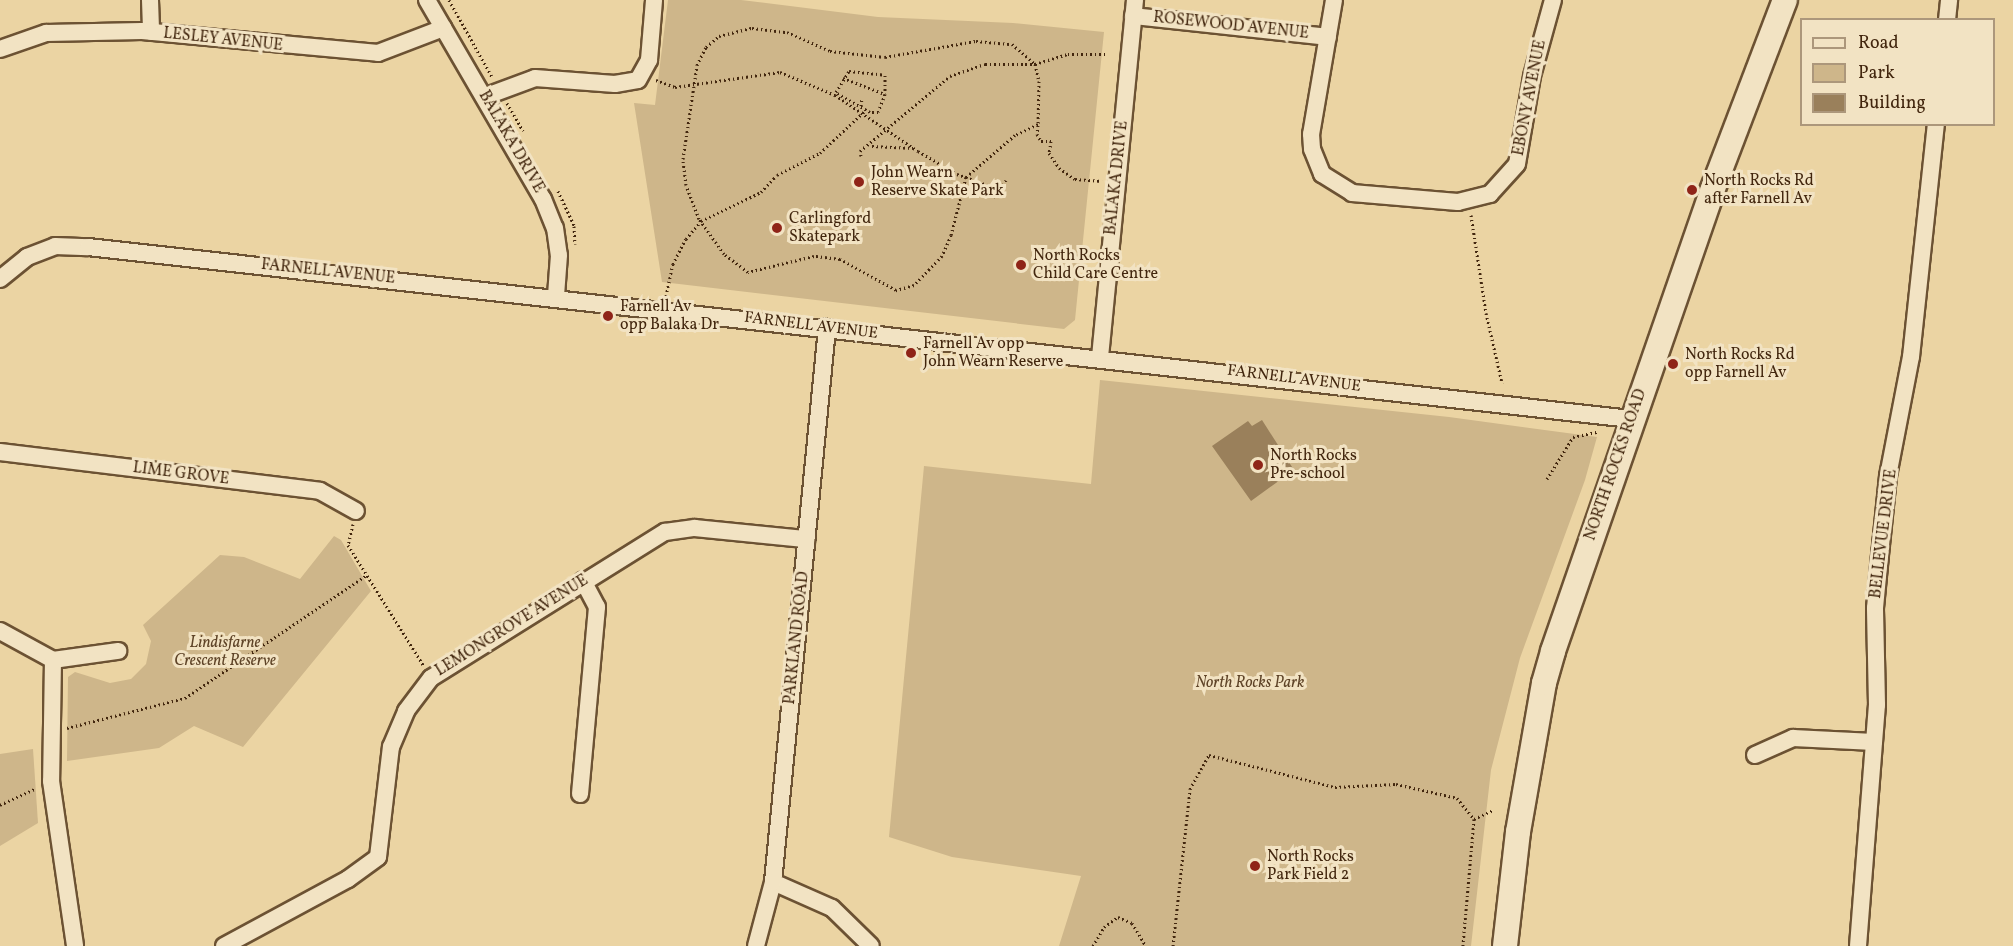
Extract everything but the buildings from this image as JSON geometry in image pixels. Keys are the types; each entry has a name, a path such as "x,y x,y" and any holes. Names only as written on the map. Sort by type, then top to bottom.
{"main road":[{"name":"NORTH ROCKS ROAD","path":"1505,946 1518,832 1544,683 1631,419 1785,0"}],"street":[{"path":"150,0 151,32"},
{"name":"BALAKA DRIVE","path":"427,0 543,199 555,228 558,255 556,296"},
{"path":"484,97 535,78 615,84 631,83 644,74 649,60 654,0"},
{"name":"EBONY AVENUE","path":"1335,0 1311,134 1312,149 1322,174 1352,193 1468,202 1502,186 1517,164 1532,76 1553,0"},
{"path":"1947,18 1949,0"},
{"name":"BALAKA DRIVE","path":"1100,357 1134,8"},
{"name":"ROSEWOOD AVENUE","path":"1134,8 1328,37"},
{"name":"LESLEY AVENUE","path":"0,49 46,33 151,32 378,53 443,28"},
{"name":"BELLEVUE DRIVE","path":"1858,946 1874,742 1875,608 1880,555 1888,476 1909,368 1936,126"},
{"name":"FARNELL AVENUE","path":"0,279 27,257 55,246 88,247 556,296 1631,419"},
{"name":"PARKLAND ROAD","path":"756,946 773,882 827,328"},
{"name":"LIME GROVE","path":"0,452 320,490 356,511"},
{"name":"LEMONGROVE AVENUE","path":"224,946 348,879 378,857 390,747 406,711 431,678 583,581 666,532 695,528 806,539"},
{"path":"580,794 597,607 583,581"},
{"path":"0,631 53,660 118,651"},
{"path":"53,660 49,737 51,781 75,946"},
{"path":"1755,755 1793,738 1874,742"},
{"path":"773,882 832,908 871,946"}],"path":[{"path":"1038,124 1015,135 966,177 951,235 942,256 914,285 896,290 840,259 814,256 747,272 724,254 701,221 686,185 683,159 693,82 706,47 718,36 752,28 786,32 830,51 885,57 976,40 1011,44 1035,64 1039,81 1038,124 1037,134 1041,141 1051,141 1049,153 1059,168 1075,179 1102,181"},
{"path":"861,156 860,150 870,146 950,76 985,64 1035,64 1068,54 1107,54"},
{"path":"644,74 675,87 693,82 780,72 838,95 866,110 878,112 885,94 885,75 849,71 843,78 838,95"},
{"path":"843,78 864,90 885,94"},
{"path":"838,95 915,148 966,177 987,184 997,197 1006,180"},
{"path":"861,106 862,98"},
{"path":"664,309 673,264 686,239 701,221 761,192 777,175 820,153 866,110"},
{"path":"870,146 915,148"},
{"path":"1468,202 1486,313 1502,382"},
{"path":"1547,479 1573,438 1601,432"},
{"path":"356,511 348,545 431,678"},
{"path":"49,737 62,729 185,698 367,575"},
{"path":"1173,946 1190,789 1209,755 1335,787 1396,784 1457,798 1474,819 1463,946"},
{"path":"0,805 51,781"},
{"path":"1474,819 1493,810"},
{"path":"1093,946 1104,927 1118,917 1132,923 1146,946"}],"green space":[{"path":"668,0 741,0 878,17 1013,23 1104,32 1075,320 1064,329 662,282 634,103 655,105"},
{"name":"North Rocks Park","path":"1100,380 1449,417 1597,437 1585,480 1520,658 1491,770 1471,946 1059,946 1081,876 952,857 889,837 924,466 1091,484"},
{"name":"Lindisfarne Crescent Reserve","path":"334,536 341,540 371,591 243,747 194,726 159,748 67,761 68,677 75,672 110,683 131,679 146,664 151,641 143,625 220,555 244,557 300,579"},
{"path":"33,749 38,823 0,846 0,754"}],"place":[{"name":"John Wearn Reserve Skate Park","path":"859,182"},
{"name":"North Rocks Rd after Farnell Av","path":"1692,190"},
{"name":"Carlingford Skatepark","path":"777,228"},
{"name":"North Rocks Child Care Centre","path":"1021,265"},
{"name":"Farnell Av opp Balaka Dr","path":"608,316"},
{"name":"Farnell Av opp John Wearn Reserve","path":"911,353"},
{"name":"North Rocks Rd opp Farnell Av","path":"1673,364"},
{"name":"North Rocks Pre-school","path":"1258,465"},
{"name":"North Rocks Park Field 2","path":"1255,866"}]}
